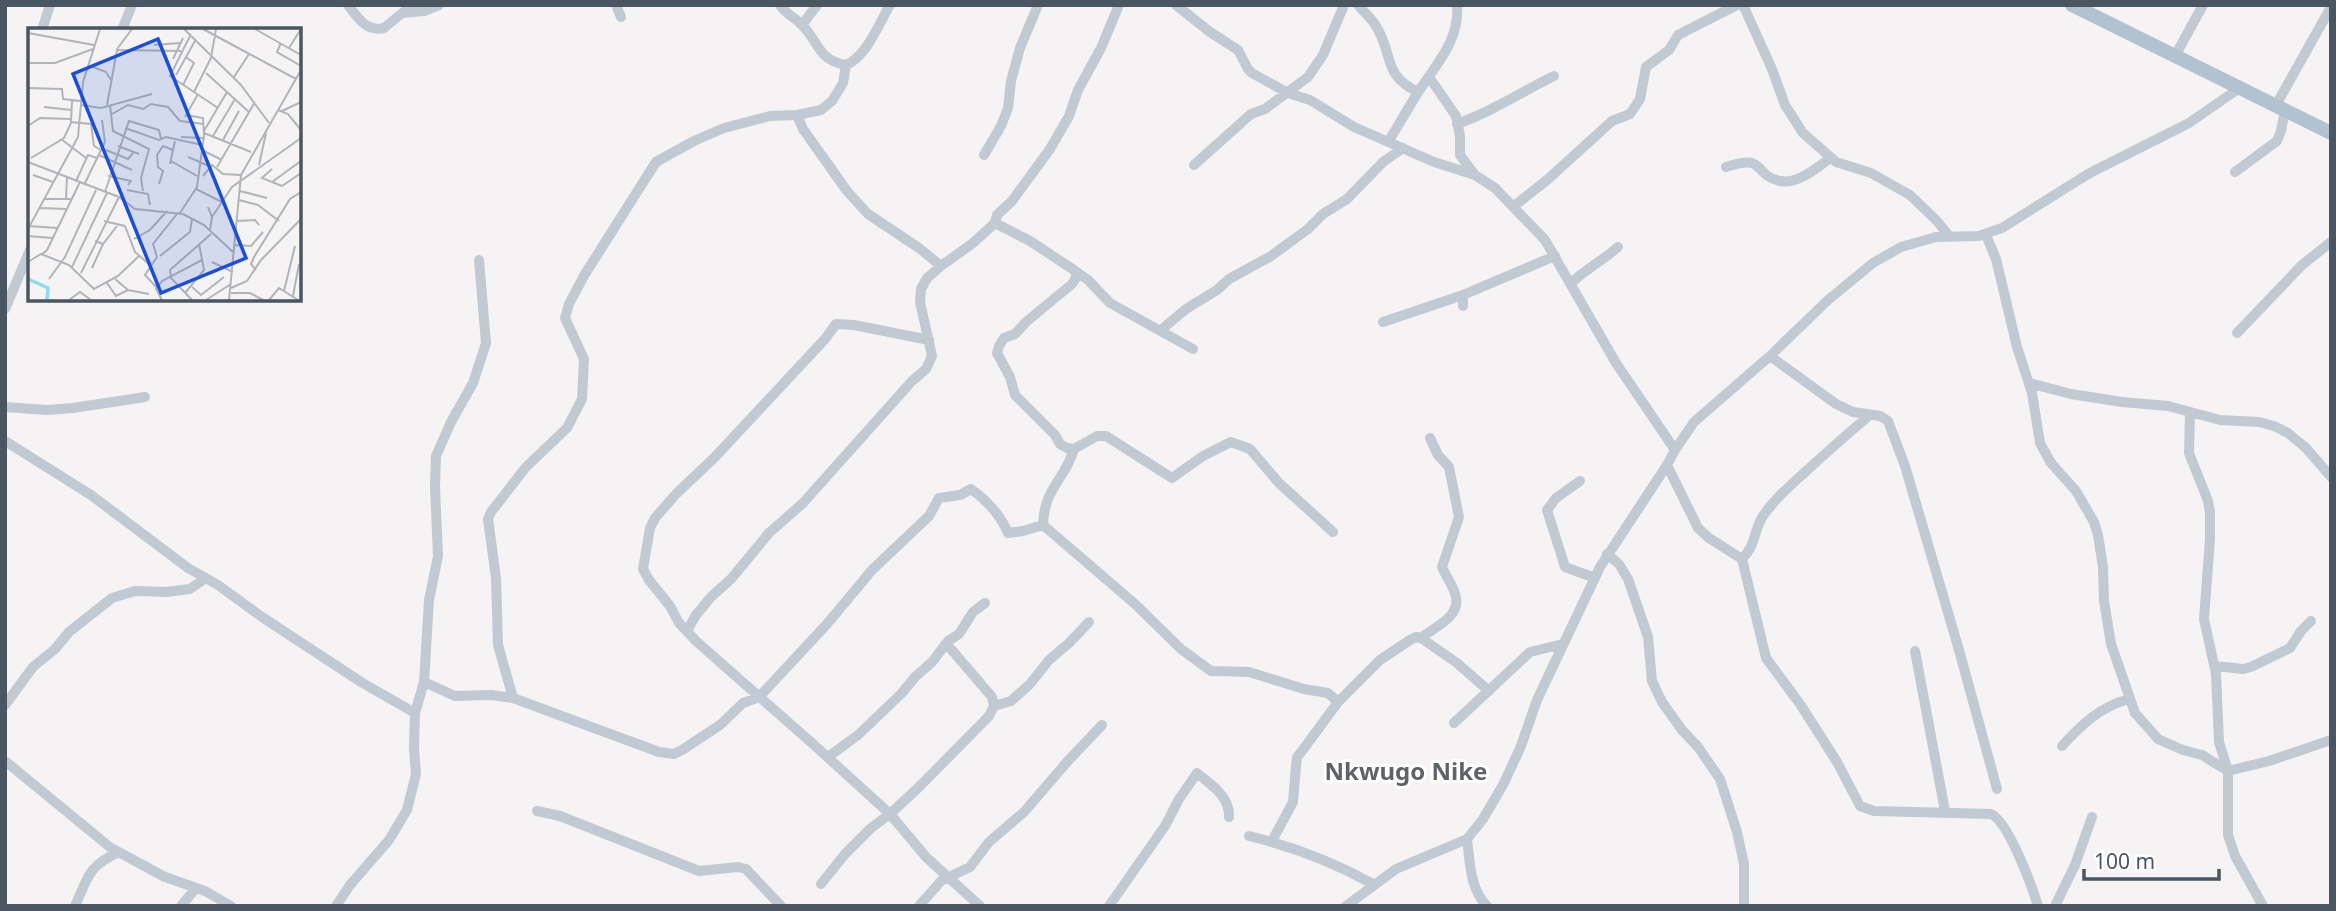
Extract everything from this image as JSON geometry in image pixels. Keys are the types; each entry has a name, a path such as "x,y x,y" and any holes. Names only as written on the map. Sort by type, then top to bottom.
{"main road":[{"path":"2072,5 2331,133"}],"street":[{"path":"43,28 50,5"},
{"path":"123,28 132,5"},
{"path":"348,5 361,21 372,29 384,28 412,5"},
{"path":"402,13 424,11 439,5"},
{"path":"616,5 621,17"},
{"path":"779,5 802,25 825,57 846,65 853,62 864,49 890,5"},
{"path":"802,25 817,5"},
{"path":"984,155 1008,108 1010,81 1038,5"},
{"path":"687,631 701,608 731,579 769,533 803,503 931,363 932,356 919,294 927,278 995,223 997,215 1019,192 1062,131 1119,5"},
{"path":"1176,5 1238,50 1249,70 1288,93 1310,100 1346,122 1388,142 1434,162 1475,175 1495,188 1545,240 1616,363 1675,450"},
{"path":"1194,165 1251,114 1265,109 1308,77 1324,55 1345,5"},
{"path":"1358,5 1377,28 1389,53 1389,64 1394,75 1405,86 1418,92"},
{"path":"1388,142 1418,92 1449,49 1457,5"},
{"path":"1514,206 1612,121 1630,114 1640,99 1646,67 1669,50 1678,36 1737,5"},
{"path":"1743,5 1788,111 1809,140 1841,164 1879,176 1910,195 1924,206 1949,236"},
{"path":"2175,56 2203,5"},
{"path":"2235,172 2277,141 2281,131 2280,108 2331,7"},
{"path":"513,698 498,645 496,578 488,519 526,467 567,428 582,400 584,359 565,318 569,304 606,239 656,162 724,128 771,116 797,115 821,110 832,101 843,83 846,65"},
{"path":"1457,124 1503,105 1517,93 1554,76"},
{"path":"1429,77 1456,116 1460,155 1475,175"},
{"path":"1346,906 1396,869 1467,839 1492,806 1504,783 1521,746 1537,700 1607,554 1675,450 1695,422 1828,300 1873,263 1909,244 1936,237 1986,235 2010,224 2088,174 2189,124 2241,88"},
{"path":"797,115 803,129 847,191 868,214 919,248 940,266"},
{"path":"1161,330 1229,279 1271,256 1308,229 1323,214 1347,199 1383,162 1403,148"},
{"path":"1726,167 1744,161 1751,162 1776,180 1789,181 1815,170 1830,158"},
{"path":"995,223 1030,241 1076,272 1111,303 1193,349"},
{"path":"1986,235 1996,258 2017,347 2029,383 2037,431 2045,453 2076,491 2094,522 2101,549 2104,601 2111,644 2135,713 2158,739 2203,755 2228,771 2331,740"},
{"path":"2237,332 2302,265 2331,242"},
{"path":"1571,283 1587,268 1602,261 1618,247"},
{"path":"5,309 28,255"},
{"path":"1383,322 1463,301 1555,256"},
{"path":"336,906 350,885 389,840 407,810 416,774 415,713 424,681 429,600 438,556 436,456 473,383 486,343 478,260"},
{"path":"1076,272 1072,284 1015,334 1004,338 997,353 1010,377 1015,395 1055,435 1060,444 1067,449 1074,449 1097,436 1106,436 1172,478 1203,456 1231,442 1250,449 1279,482 1333,532"},
{"path":"929,340 836,324 715,457 661,510 650,528 643,569 687,631 890,814 926,857 980,906"},
{"path":"1770,356 1836,404 1853,412 1880,416 1888,421 1905,466 1997,789"},
{"path":"2029,383 2071,394 2168,406 2190,414 2274,426 2288,433 2306,448 2331,477"},
{"path":"5,407 74,408 145,397"},
{"path":"2190,414 2189,453 2210,512 2205,626 2215,666 2219,742 2228,771 2228,835 2235,856 2263,906"},
{"path":"1742,559 1755,543 1762,517 1782,494 1870,415"},
{"path":"1421,638 1447,620 1456,609 1456,597 1442,567 1459,517 1449,467 1438,455 1430,438"},
{"path":"5,441 91,495 188,568 361,682 415,713"},
{"path":"1042,525 1043,508 1058,478 1069,465 1074,449"},
{"path":"1667,465 1698,528 1742,559 1766,658 1800,704 1837,762 1860,806 1874,811 1945,811 1997,816 2006,829 2030,881 2038,906"},
{"path":"1580,481 1556,498 1547,510 1565,567 1595,578"},
{"path":"424,681 455,696 491,695 513,698 659,752 674,754 720,725 743,703 759,697 827,624 872,570 929,516 939,498 960,495 971,489 988,501 1008,533 1042,525"},
{"path":"1042,525 1135,604 1181,649 1211,671 1249,672 1280,683 1328,693 1338,702"},
{"path":"1607,554 1619,564 1628,579 1648,636 1652,681 1662,702 1720,779 1744,864 1744,906"},
{"path":"5,705 33,667 55,649 69,632 112,598 135,591 167,592 190,589 206,578"},
{"path":"828,757 858,735 901,694 948,641 959,634 973,612 985,603"},
{"path":"2215,666 2243,669 2251,667 2290,648 2294,639 2312,621"},
{"path":"994,706 1012,701 1049,660 1089,622"},
{"path":"1272,841 1293,802 1297,757 1338,702 1380,660 1410,640 1421,638 1457,663 1489,691"},
{"path":"1454,723 1530,652 1563,644"},
{"path":"821,884 861,838 890,814 989,716 994,706 992,697 951,649"},
{"path":"1915,651 1945,811"},
{"path":"2062,747 2080,726 2103,708 2129,699"},
{"path":"919,906 933,889 948,877 970,867 989,842 1024,811 1102,725"},
{"path":"5,761 111,848 164,877 196,888 231,906"},
{"path":"1110,906 1165,826 1197,773 1220,792 1229,808 1229,817"},
{"path":"537,811 560,816 699,871 737,867 746,869 781,906"},
{"path":"2055,906 2075,864 2092,817"},
{"path":"1249,836 1272,841 1373,884"},
{"path":"1467,839 1474,887 1487,906"},
{"path":"75,906 93,867 119,852"},
{"path":"181,906 196,888"}],"district":[{"name":"Nkwugo Nike","path":"1406,772"}]}
